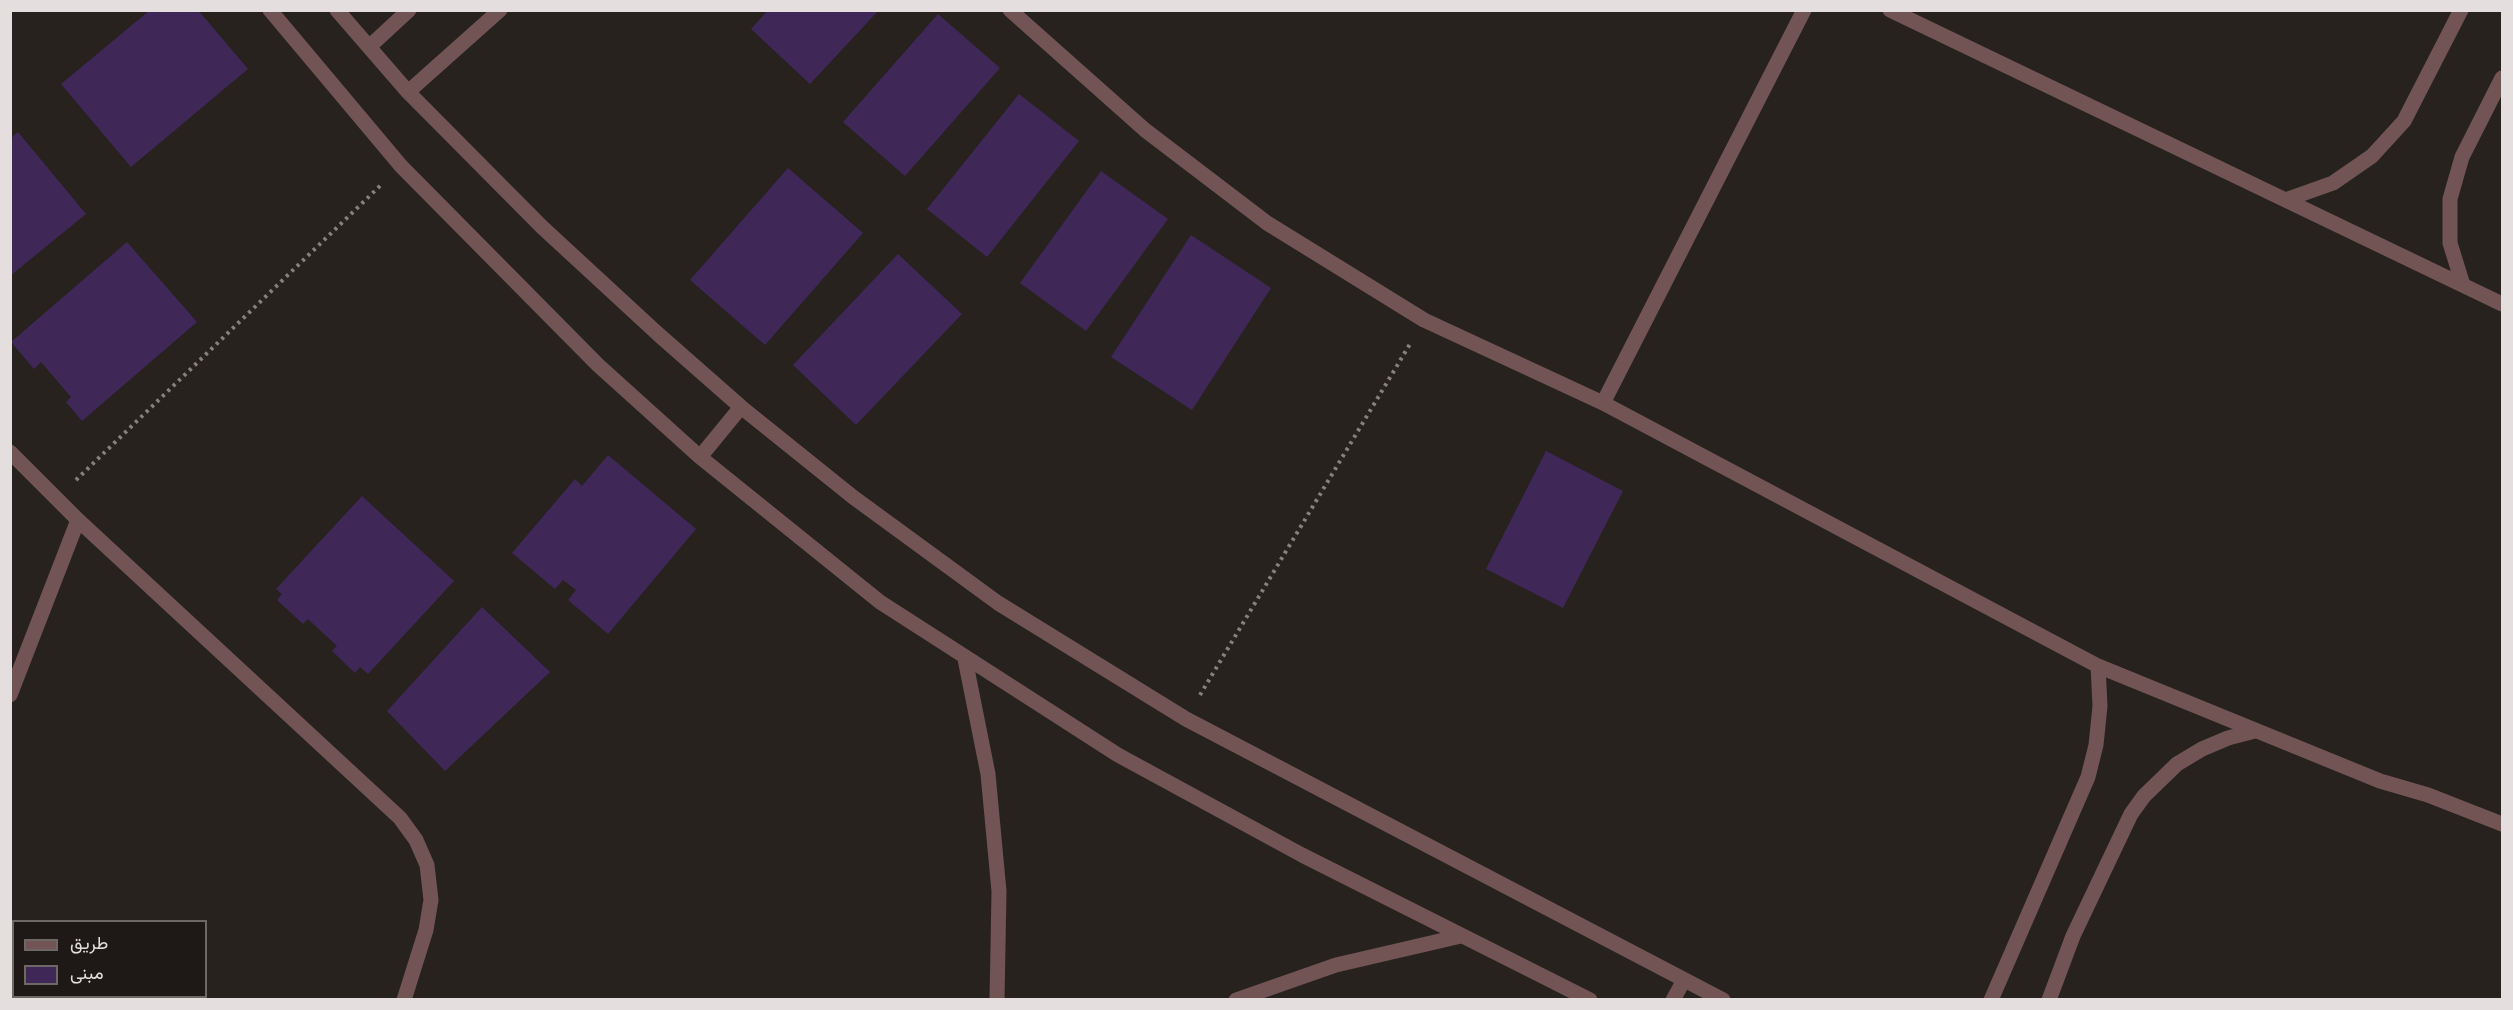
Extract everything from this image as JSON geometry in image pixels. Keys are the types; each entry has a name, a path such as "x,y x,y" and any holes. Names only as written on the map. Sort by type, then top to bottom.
{"street":[{"path":"270,10 401,166 598,365 700,457 796,537 880,602 1118,755 1302,855 1590,999"},
{"path":"337,10 408,92 542,227 741,407 853,497 998,603 1186,719 1723,999"},
{"path":"369,47 409,10"},
{"path":"408,92 500,10"},
{"path":"1010,10 1145,130 1267,223 1424,320 1603,403 2098,666 2380,781 2428,795 2502,824"},
{"path":"1603,403 1804,10"},
{"path":"1890,10 2288,199 2502,304"},
{"path":"2288,199 2333,183 2372,156 2404,122 2461,10"},
{"path":"2463,285 2450,243 2450,199 2462,157 2502,78"},
{"path":"700,457 741,407"},
{"path":"10,452 78,520 400,818 416,840 427,865 430,900 426,930 404,999"},
{"path":"10,695 78,520"},
{"path":"966,659 988,774 999,891 997,999"},
{"path":"1991,999 2088,777 2098,726 2098,666"},
{"path":"2049,999 2073,936 2131,814 2144,796 2177,764 2202,749 2228,738 2255,731"},
{"path":"1236,999 1336,965 1461,936"},
{"path":"1673,999 1683,980"}],"path":[{"path":"56,499 401,166"},
{"path":"1186,719 1424,320"}],"building":[{"path":"150,10 198,10 248,69 131,167 61,84"},
{"path":"768,10 879,10 810,84 751,29"},
{"path":"938,14 1000,68 905,176 843,122"},
{"path":"1019,94 1079,141 987,257 927,209"},
{"path":"18,132 86,214 10,276 10,139"},
{"path":"788,168 863,233 765,345 690,280"},
{"path":"1101,171 1168,219 1086,331 1020,283"},
{"path":"1191,235 1271,288 1192,410 1111,357"},
{"path":"127,242 197,322 82,421 66,402 71,397 41,362 34,369 11,342"},
{"path":"898,254 962,314 856,425 793,365"},
{"path":"1546,451 1623,491 1563,608 1486,569"},
{"path":"608,455 696,529 608,634 568,600 576,590 563,580 555,589 512,553 575,479 582,486"},
{"path":"362,496 454,581 368,674 360,667 355,673 332,651 337,646 308,619 303,624 277,600 282,594 276,589"},
{"path":"482,607 550,672 445,771 387,711"}]}
